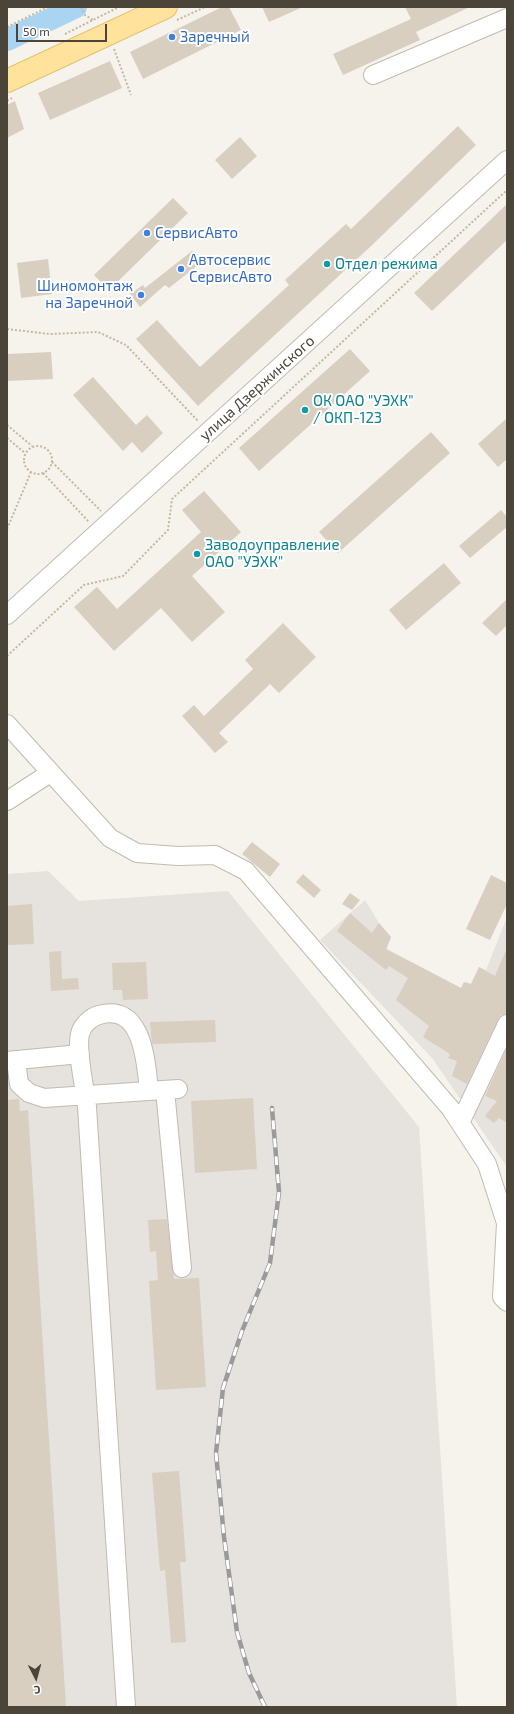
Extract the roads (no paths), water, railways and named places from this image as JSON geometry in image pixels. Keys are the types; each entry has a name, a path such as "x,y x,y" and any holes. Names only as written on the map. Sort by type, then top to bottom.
{"main road":[{"path":"7,81 166,7"}],"street":[{"path":"373,75 507,18"},
{"name":"улица Дзержинского","path":"7,616 507,160"},
{"path":"7,724 110,838 137,853 178,856 215,855 246,871 451,1109 487,1164 506,1223 502,1297 507,1302"},
{"path":"7,802 50,773"},
{"path":"126,1707 85,1095 80,1054 80,1033 86,1022 100,1014 107,1012 118,1013 126,1018 141,1041 144,1052 164,1090 182,1268"},
{"path":"460,1123 507,1024"},
{"path":"80,1054 12,1061 19,1084 29,1093 44,1098 164,1090"}],"waterway":[{"path":"7,40 76,7"}],"railway":[{"path":"265,1707 249,1673 237,1632 224,1537 216,1453 223,1388 242,1331 270,1263 279,1192 272,1108"}],"place":[{"name":"Заречный","path":"172,37"},
{"name":"СервисАвто","path":"147,233"},
{"name":"Отдел режима","path":"327,264"},
{"name":"Автосервис СервисАвто","path":"181,269"},
{"name":"Шиномонтаж на Заречной","path":"141,295"},
{"name":"ОК ОАО \"УЭХК\" / ОКП-123","path":"305,410"},
{"name":"Заводоуправление ОАО \"УЭХК\"","path":"197,554"}]}
